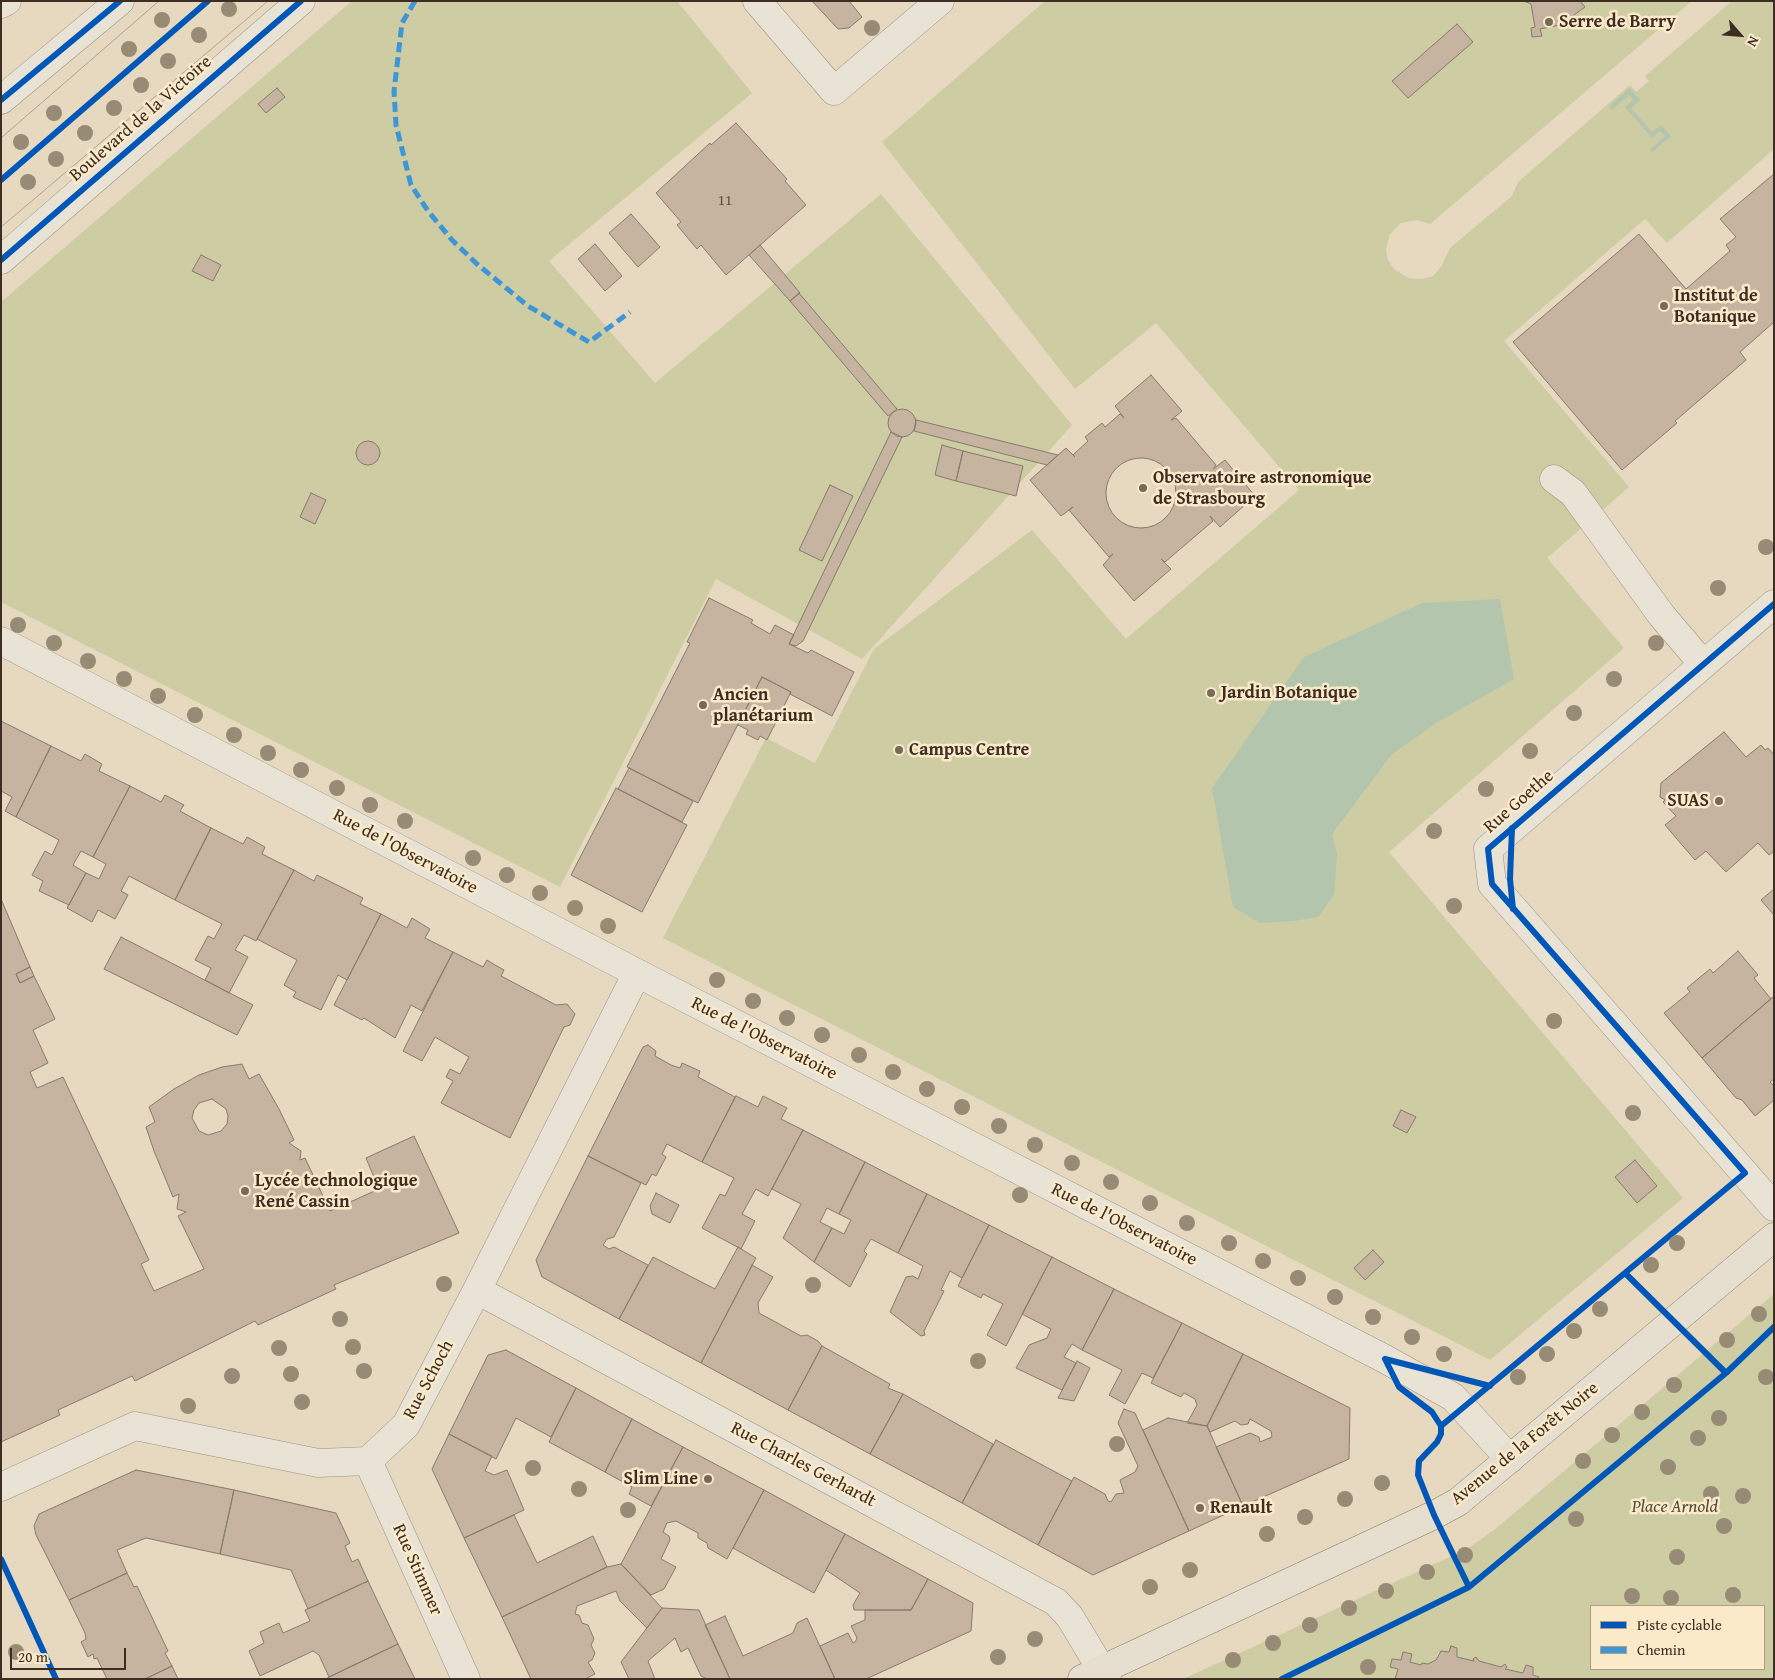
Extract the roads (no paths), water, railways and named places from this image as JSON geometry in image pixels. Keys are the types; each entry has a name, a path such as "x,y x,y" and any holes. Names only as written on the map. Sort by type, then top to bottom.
{"main road":[{"name":"Avenue de la Forêt Noire","path":"1097,1676 1458,1502 1774,1237"}],"street":[{"path":"1,4 7,1"},
{"path":"1,100 120,1"},
{"name":"Boulevard de la Victoire","path":"1,260 301,1"},
{"path":"756,1 834,91 940,1"},
{"path":"1554,479 1573,493 1662,616 1703,664"},
{"name":"Rue Goethe","path":"1774,604 1488,848 1492,884 1774,1207"},
{"name":"Rue de l'Observatoire","path":"1,641 637,973 1385,1359 1453,1397 1510,1459"},
{"name":"Rue Schoch","path":"368,1461 406,1425 477,1290 637,973"},
{"name":"Rue Charles Gerhardt","path":"477,1290 1056,1602 1070,1617 1097,1676"},
{"path":"1,1487 136,1426 318,1463 368,1461"},
{"name":"Rue Stimmer","path":"368,1461 466,1679"}],"tram line":[{"path":"1,138 159,1"},
{"path":"1,227 268,1"}],"place":[{"name":"Serre de Barry","path":"1549,22"},
{"name":"Institut de Botanique","path":"1664,306"},
{"name":"Observatoire astronomique de Strasbourg","path":"1143,488"},
{"name":"Jardin Botanique","path":"1211,693"},
{"name":"Ancien planétarium","path":"703,705"},
{"name":"Campus Centre","path":"899,750"},
{"name":"SUAS","path":"1719,801"},
{"name":"Lycée technologique René Cassin","path":"245,1191"},
{"name":"Slim Line","path":"708,1479"},
{"name":"Renault","path":"1200,1508"}],"park label":[{"name":"Place Arnold","path":"1675,1507"}]}
